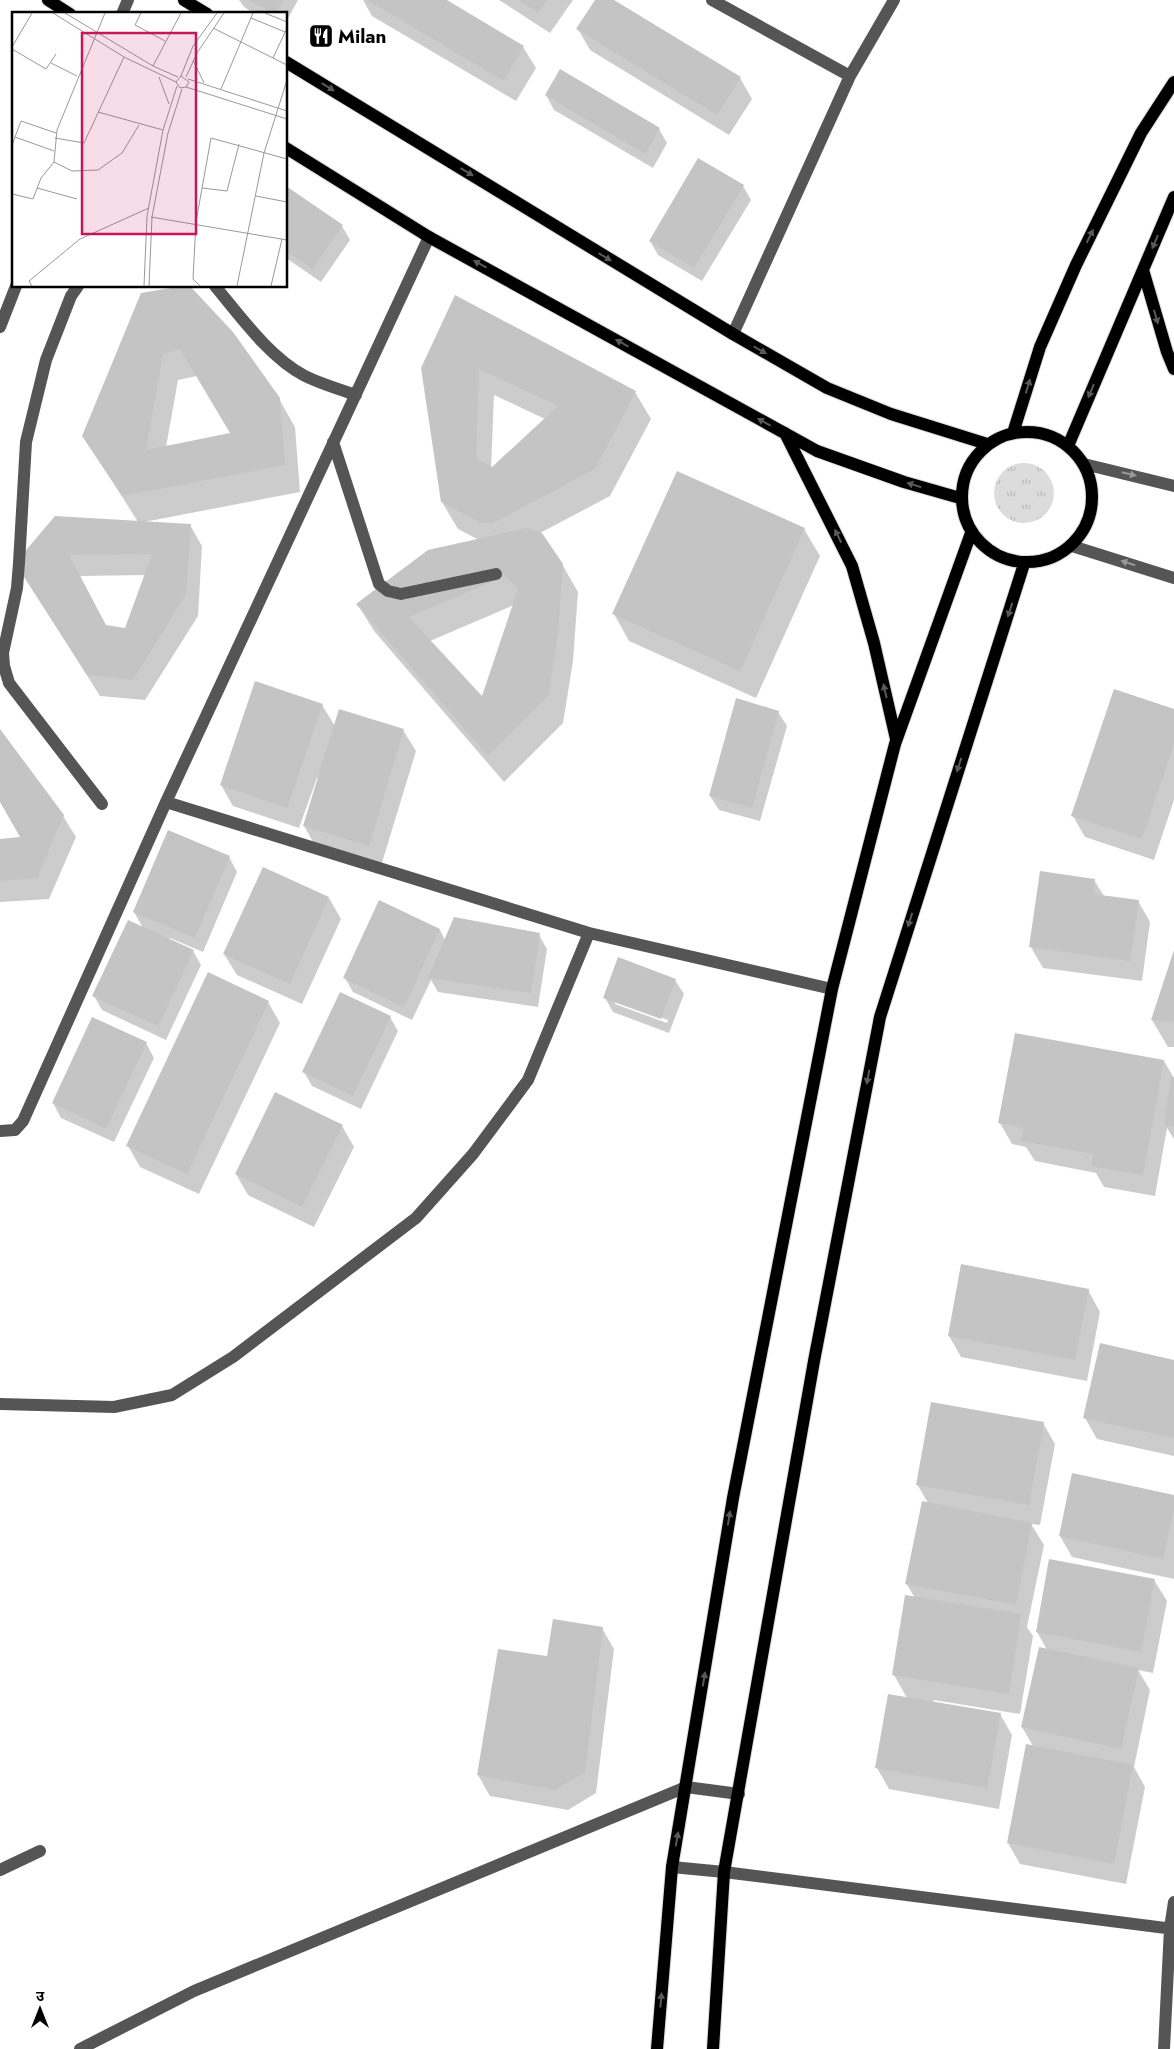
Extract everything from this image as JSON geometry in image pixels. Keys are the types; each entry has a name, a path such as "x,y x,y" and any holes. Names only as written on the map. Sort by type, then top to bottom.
{"main road":[{"path":"48,0 67,12"},
{"path":"184,0 204,12"},
{"path":"288,63 733,334 827,388 891,414 987,444"},
{"path":"1013,432 1040,347 1076,265 1142,133 1174,82"},
{"path":"288,149 430,236 817,451 857,466 960,498"},
{"path":"1068,446 1174,197"},
{"path":"1143,270 1167,352 1174,369"},
{"path":"1013,432 1042,433 1068,446 1084,464 1093,492 1089,521 1072,546 1050,560 1024,564 1002,558 983,547 971,533 963,516 960,498 967,468 987,444 1013,432"},
{"path":"786,433 852,566 874,644 896,739"},
{"path":"657,2049 672,1867 733,1498 832,989 896,739 971,533"},
{"path":"714,2049 724,1872 814,1361 880,1017 1024,564"}],"street":[{"path":"123,12 128,0"},
{"path":"712,0 850,76"},
{"path":"733,334 850,76 894,0"},
{"path":"0,1131 15,1130 24,1121 166,802 430,236"},
{"path":"0,327 15,288"},
{"path":"77,288 71,296 46,360 26,442 20,563 17,588 3,653 8,683 102,804"},
{"path":"217,288 257,335 282,360 305,376 356,395"},
{"path":"334,442 379,584 388,591 401,594 496,574"},
{"path":"1084,464 1174,486"},
{"path":"1072,546 1174,578"},
{"path":"166,802 589,933 832,989"},
{"path":"0,1404 114,1407 172,1394 233,1356 416,1218 473,1154 528,1080 589,933"},
{"path":"80,2049 194,1991 686,1787 739,1794"},
{"path":"0,1870 40,1851"},
{"path":"672,1867 1172,1929"},
{"path":"1164,2049 1174,1902"}],"green space":[{"path":"1018,463 1030,463 1046,471 1052,481 1054,493 1052,505 1046,515 1030,523 1018,523 1002,515 994,499 994,487 1002,471"}],"building":[{"path":"247,0 283,0 276,12 271,12"},
{"path":"367,0 447,0 524,46 504,81"},
{"path":"518,0 547,0 538,13"},
{"path":"595,0 614,0 741,77 717,115 576,29"},
{"path":"560,69 660,128 645,154 545,95"},
{"path":"698,158 744,185 694,268 649,241"},
{"path":"288,187 343,225 313,269 288,252"},
{"path":"170,288 192,288 233,332 280,398 285,465 122,496 82,436 141,293","holes":["180,349 230,433 146,450 163,354"]},
{"path":"455,295 636,391 595,469 493,523 481,523 441,502 421,368","holes":["479,369 558,406 492,467 476,458"]},
{"path":"677,471 805,528 740,671 612,614"},
{"path":"55,516 191,524 186,594 133,680 87,675 15,563","holes":["152,554 125,628 106,625 69,555"]},
{"path":"527,528 542,533 563,564 558,633 548,696 488,756 356,604 428,550","holes":["505,576 518,589 482,696 409,617"]},
{"path":"255,681 323,704 287,808 220,785"},
{"path":"1114,689 1174,709 1174,744 1142,839 1071,816"},
{"path":"736,698 779,711 752,808 709,796"},
{"path":"339,709 404,729 369,846 303,826"},
{"path":"0,729 64,815 37,878 0,881 0,839 20,837 0,802"},
{"path":"168,830 230,856 195,938 133,912"},
{"path":"263,867 329,897 290,984 223,954"},
{"path":"1040,871 1095,879 1093,894 1139,900 1130,961 1029,947"},
{"path":"379,900 440,929 404,1007 343,978"},
{"path":"454,917 540,933 531,993 428,978"},
{"path":"128,920 194,950 158,1026 92,996"},
{"path":"1174,950 1174,1022 1151,1020"},
{"path":"618,957 676,979 661,1019 603,998"},
{"path":"208,972 269,1001 187,1174 126,1146"},
{"path":"340,992 391,1016 353,1096 302,1072"},
{"path":"92,1017 147,1042 106,1129 52,1103"},
{"path":"1015,1033 1164,1060 1143,1175 1091,1166 1093,1154 1021,1141 1024,1128 998,1123"},
{"path":"1171,1077 1174,1077 1174,1127 1164,1125"},
{"path":"275,1092 343,1125 302,1207 235,1174"},
{"path":"961,1264 1089,1289 1075,1360 948,1336"},
{"path":"1100,1343 1174,1360 1174,1438 1083,1418"},
{"path":"931,1402 1044,1422 1029,1505 916,1485"},
{"path":"1072,1473 1174,1495 1174,1510 1163,1559 1059,1536"},
{"path":"922,1501 1032,1523 1016,1605 905,1584"},
{"path":"1049,1559 1155,1579 1141,1652 1036,1632"},
{"path":"905,1595 1021,1614 1009,1694 892,1675"},
{"path":"553,1619 603,1627 585,1772 555,1790 477,1775 498,1649 547,1656"},
{"path":"1039,1647 1139,1668 1121,1749 1021,1727"},
{"path":"888,1694 1001,1713 987,1788 875,1768"},
{"path":"1026,1744 1133,1765 1114,1864 1007,1843"}],"place":[{"name":"Milan","path":"321,36"}]}
